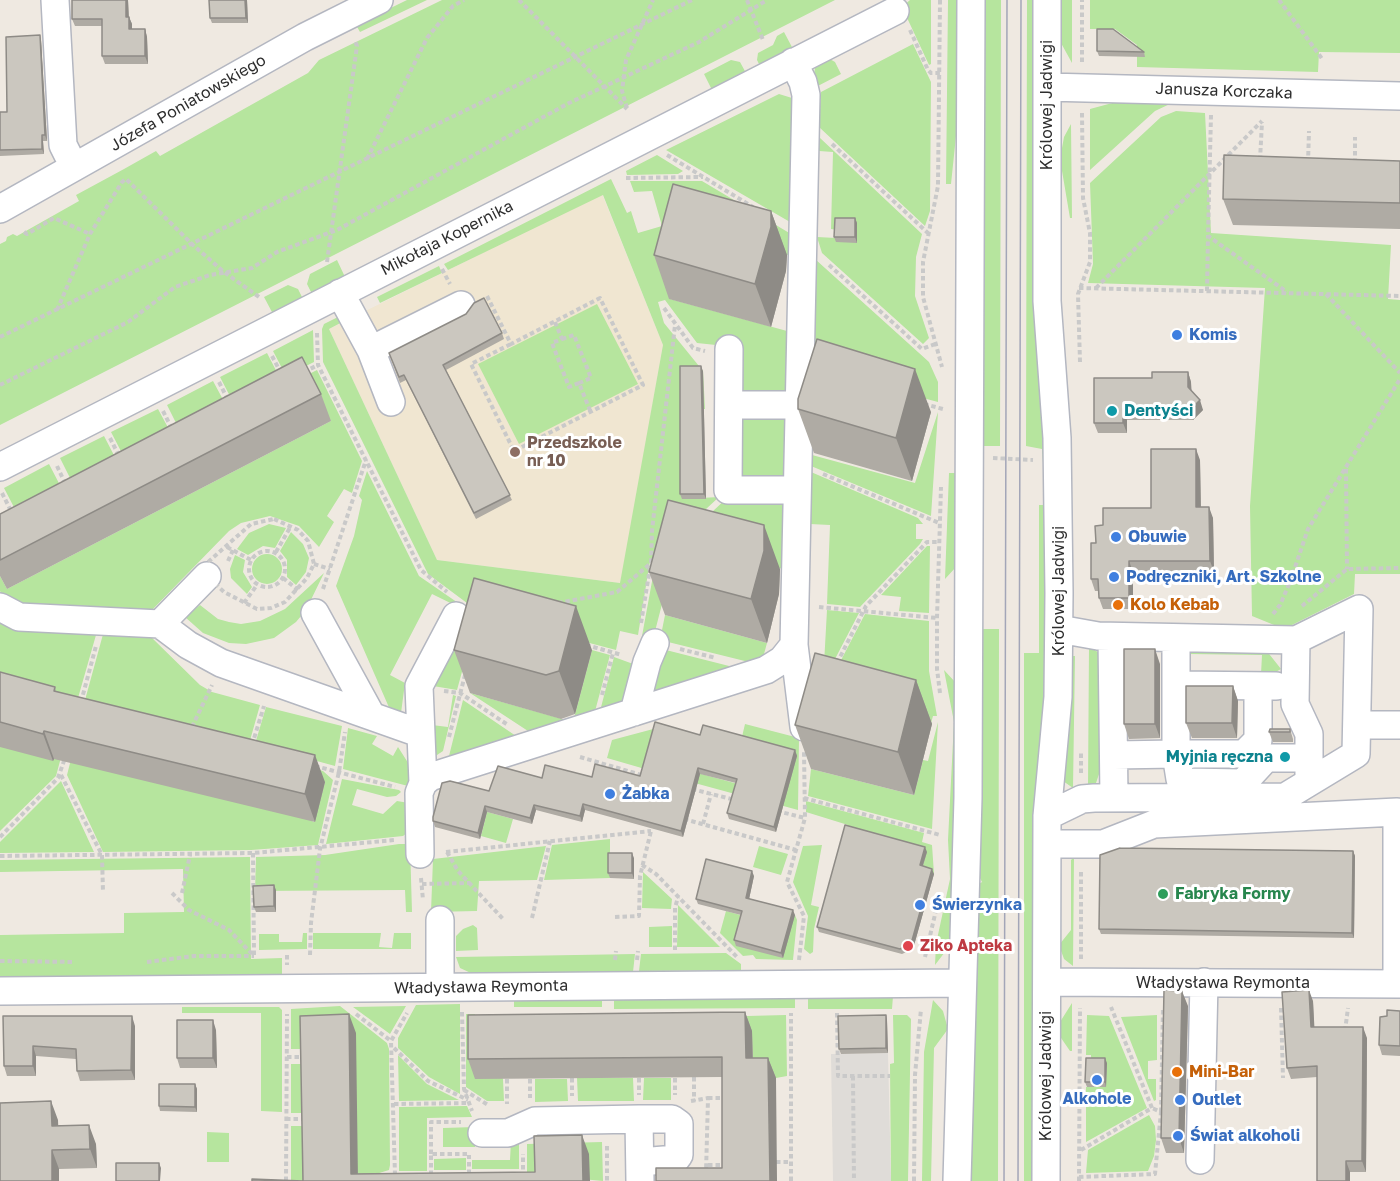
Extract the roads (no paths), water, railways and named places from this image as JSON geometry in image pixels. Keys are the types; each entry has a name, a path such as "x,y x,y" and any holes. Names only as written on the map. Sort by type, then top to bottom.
{"street":[{"path":"55,0 63,145 74,167"},
{"name":"Józefa Poniatowskiego","path":"0,209 305,38 379,0"},
{"path":"957,1181 968,787 971,0"},
{"name":"Królowej Jadwigi","path":"1046,1181 1047,816 1058,697 1059,629 1058,470 1048,321 1047,0"},
{"name":"Mikołaja Kopernika","path":"0,467 793,62 900,15"},
{"path":"793,62 805,88 794,645 804,727"},
{"name":"Janusza Korczaka","path":"1047,87 1400,96"},
{"path":"340,293 371,350 391,402"},
{"path":"371,350 461,305"},
{"path":"729,353 728,490 797,490"},
{"path":"729,405 799,405"},
{"path":"160,624 207,576"},
{"path":"0,606 19,617 160,624 188,645 222,663 419,733"},
{"path":"420,846 428,783 419,733 419,686 454,606"},
{"path":"1047,816 1082,800 1285,796 1309,770 1356,754 1359,609 1296,640 1112,637 1059,629"},
{"path":"315,613 359,711"},
{"path":"1112,637 1114,798"},
{"path":"1176,638 1176,754 1177,773 1180,779 1186,782 1243,783 1266,758 1309,770"},
{"path":"1296,640 1295,704 1309,734 1309,770"},
{"path":"634,712 647,644"},
{"path":"428,783 535,743 766,670 782,660 794,645"},
{"path":"1176,685 1295,687"},
{"path":"1114,755 1244,754 1258,740 1258,686"},
{"path":"1357,725 1400,725"},
{"path":"1047,844 1103,844 1154,824 1397,812 1398,984"},
{"path":"432,911 451,987"},
{"name":"Władysława Reymonta","path":"1047,982 1398,984"},
{"path":"1200,1161 1204,982"},
{"name":"Władysława Reymonta","path":"0,991 962,983"},
{"path":"476,1136 508,1133 527,1116 535,1121 607,1120 639,1110 672,1119 679,1124 679,1155 676,1159 640,1172 639,1110"}],"tram line":[{"path":"1004,1181 1007,0"},
{"path":"1018,1181 1021,0"}],"place":[{"name":"Komis","path":"1177,335"},
{"name":"Dentyści","path":"1112,411"},
{"name":"Przedszkole nr 10","path":"515,452"},
{"name":"Obuwie","path":"1116,537"},
{"name":"Podręczniki, Art. Szkolne","path":"1114,577"},
{"name":"Kolo Kebab","path":"1118,605"},
{"name":"Myjnia ręczna","path":"1285,757"},
{"name":"Żabka","path":"610,794"},
{"name":"Fabryka Formy","path":"1163,894"},
{"name":"Świerzynka","path":"920,905"},
{"name":"Ziko Apteka","path":"908,946"},
{"name":"Mini-Bar","path":"1177,1072"},
{"name":"Alkohole","path":"1097,1080"},
{"name":"Outlet","path":"1180,1100"},
{"name":"Świat alkoholi","path":"1178,1136"}]}
